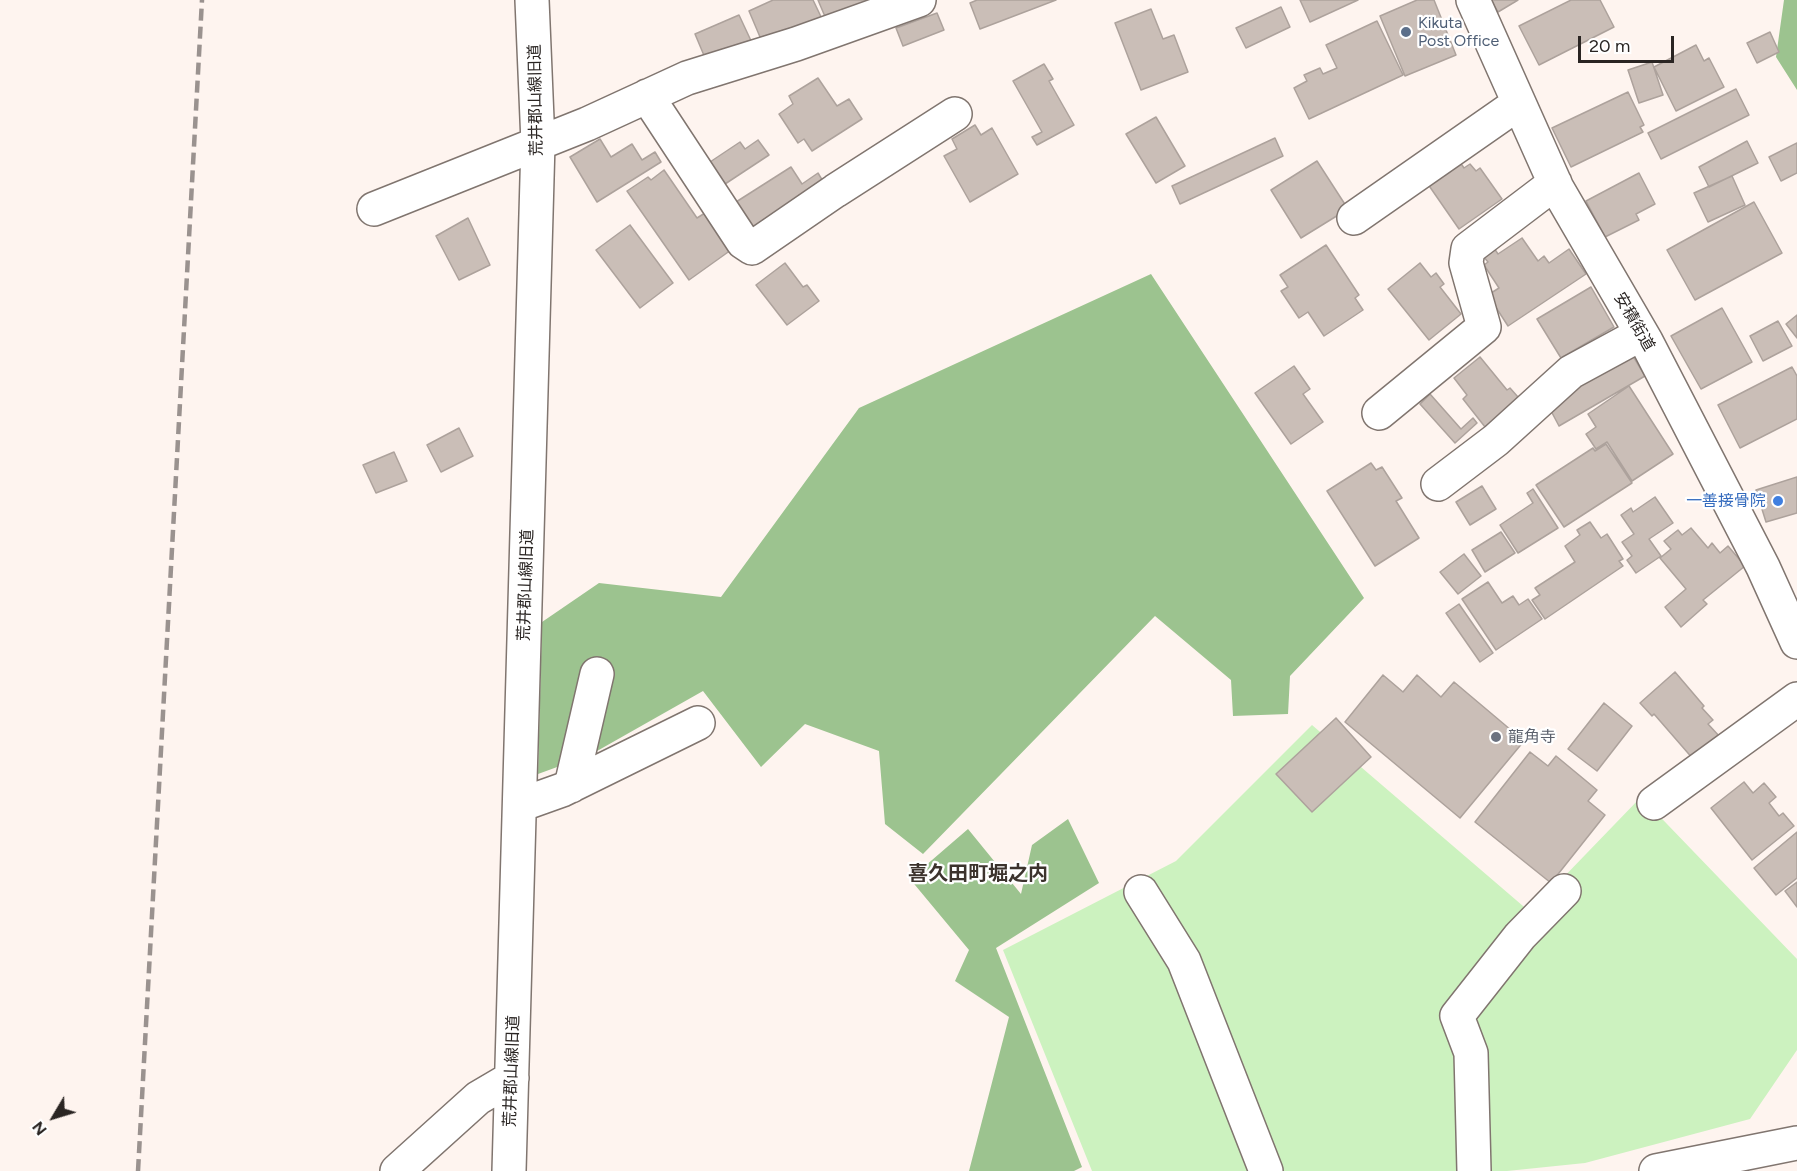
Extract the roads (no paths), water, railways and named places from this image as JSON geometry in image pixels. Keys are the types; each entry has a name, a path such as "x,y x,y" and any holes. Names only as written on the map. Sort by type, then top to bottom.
{"street":[{"name":"荒井郡山線旧道","path":"509,1171 538,143 532,0"},
{"path":"374,209 538,143 687,78 796,44 919,0"},
{"name":"安積街道","path":"1473,0 1555,183 1641,334 1763,567 1797,642"},
{"path":"647,96 743,242 752,248 956,114"},
{"path":"1354,218 1519,103"},
{"path":"1379,413 1484,327 1466,263 1468,249 1555,183"},
{"path":"1438,484 1496,440 1571,372 1641,334"},
{"path":"570,786 597,674"},
{"path":"1654,803 1797,699"},
{"path":"520,806 570,786 698,723"},
{"path":"1474,1171 1471,1053 1457,1016 1520,936 1564,891"},
{"path":"1141,892 1184,961 1266,1171"},
{"path":"397,1171 478,1098 512,1078"},
{"path":"1656,1171 1797,1143"}],"railway":[{"path":"138,1171 202,0"}],"place":[{"name":"Kikuta Post Office","path":"1406,32"},
{"name":"一善接骨院","path":"1778,501"},
{"name":"龍角寺","path":"1496,737"}],"district":[{"name":"喜久田町堀之内","path":"978,874"}]}
